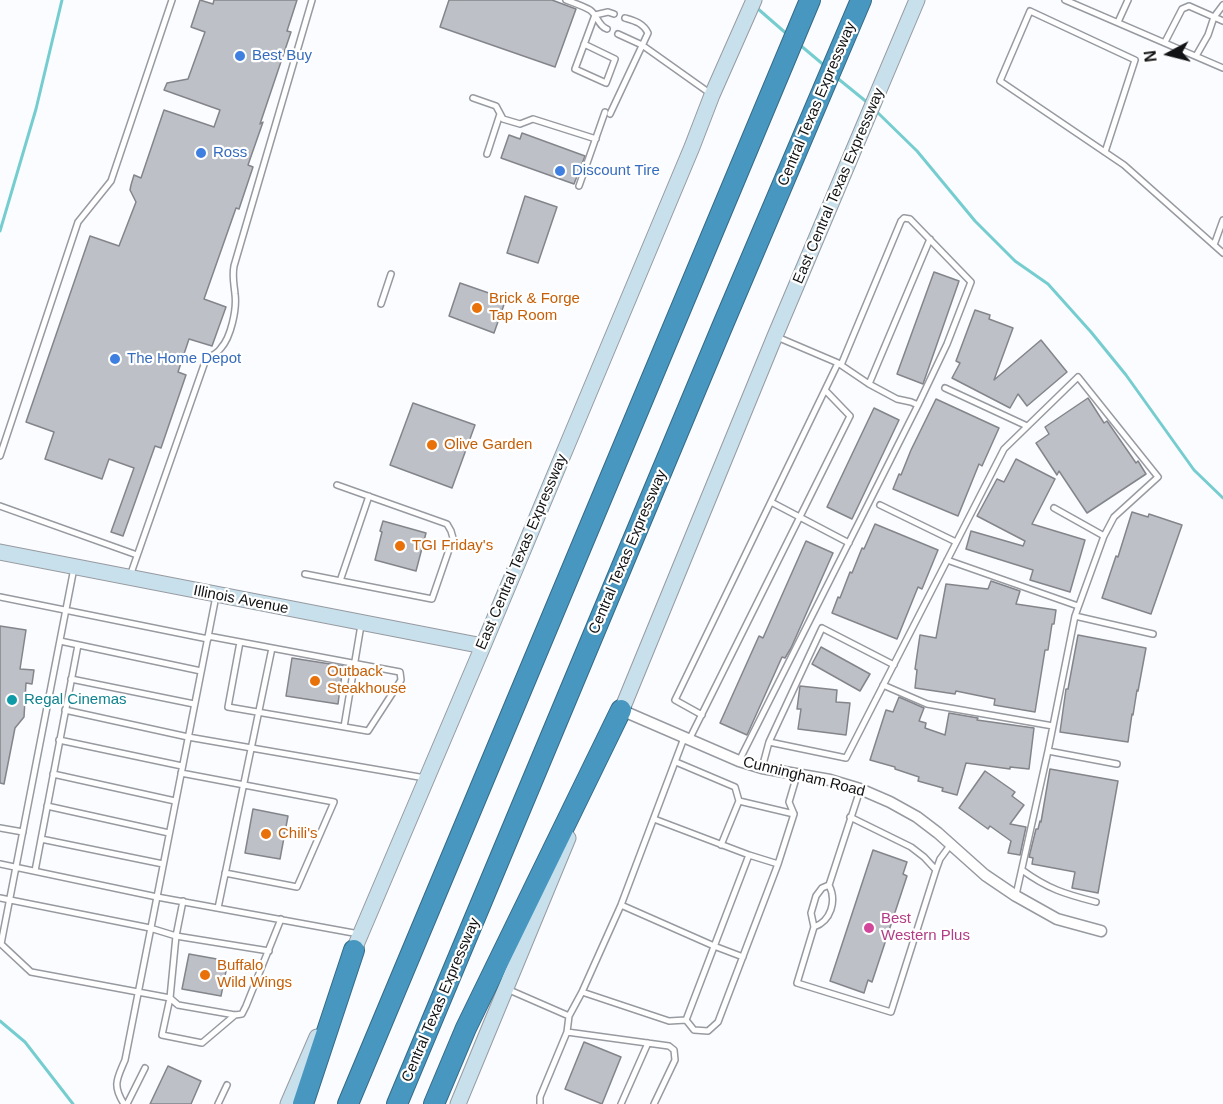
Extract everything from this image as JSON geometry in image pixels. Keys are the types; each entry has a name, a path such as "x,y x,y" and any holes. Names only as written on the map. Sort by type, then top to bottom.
{"highway":[{"name":"Central Texas Expressway","path":"397,1104 861,0"},
{"path":"348,1104 808,4"},
{"path":"434,1104 466,1028 621,710"},
{"path":"303,1104 357,942"}],"main road":[{"name":"East Central Texas Expressway","path":"288,1104 754,0"},
{"name":"East Central Texas Expressway","path":"458,1104 775,336 917,0"},
{"name":"Illinois Avenue","path":"0,552 483,646"}],"street":[{"name":"Cunningham Road","path":"621,710 739,761 762,768 830,780 861,789 891,802 917,817 986,875 1016,896 1057,918 1101,931"}],"lane":[{"path":"0,456 78,222 111,182 172,0"},
{"path":"130,578 206,359 220,351 226,341 236,307 232,278 234,266 312,0"},
{"path":"566,0 590,10 602,27 608,29"},
{"path":"1065,0 1223,68"},
{"path":"1118,22 1128,0"},
{"path":"1196,56 1208,35 1214,17 1223,5"},
{"path":"1165,42 1182,9 1189,6 1223,21"},
{"path":"1105,152 1135,60 1030,11 1000,81 1124,165 1223,253"},
{"path":"595,15 609,12 614,14"},
{"path":"584,44 615,59 606,83 575,69 584,44 595,15"},
{"path":"579,186 596,139 648,33 641,23 625,18"},
{"path":"618,34 642,45 712,95"},
{"path":"472,98 496,106 503,119 520,124 533,119 596,139"},
{"path":"487,154 500,114"},
{"path":"702,715 675,700 825,390 840,364 901,221 904,218 910,219 971,282 947,344 918,405 739,761"},
{"path":"1214,245 1223,220"},
{"path":"869,384 930,239"},
{"path":"381,304 391,274"},
{"path":"775,336 840,364 869,384 897,399 918,405"},
{"path":"769,742 846,758 1004,449 1078,377 1158,477 1113,517 1078,606 1016,896"},
{"path":"945,388 1027,426"},
{"path":"540,1104 540,1097 567,1032 569,1016 621,904 676,762 702,715 850,416 825,390"},
{"path":"305,574 432,599 453,538 447,524 337,484"},
{"path":"340,581 369,496"},
{"path":"771,502 849,543"},
{"path":"0,506 137,555"},
{"path":"880,506 956,542"},
{"path":"1054,508 1104,536"},
{"path":"947,560 1078,606"},
{"path":"74,567 0,944 31,972 170,998 178,1005 235,1015 242,1014 281,920"},
{"path":"145,1068 125,1104 117,1093 116,1082 125,1060 217,595"},
{"path":"0,597 208,637 240,642 400,672 401,680 368,731 228,707 240,642"},
{"path":"1075,615 1153,634"},
{"path":"344,727 362,623"},
{"path":"762,768 769,742 822,628 894,665"},
{"path":"60,641 201,670"},
{"path":"34,871 78,645"},
{"path":"218,908 272,648"},
{"path":"71,680 194,704"},
{"path":"883,685 927,704 1053,726"},
{"path":"65,710 188,737 427,779"},
{"path":"59,740 243,785 334,802 297,887 225,873"},
{"path":"1048,751 1117,764"},
{"path":"676,762 735,787 739,801 720,844"},
{"path":"53,774 175,801"},
{"path":"686,1020 694,1030 708,1031 718,1022 778,864 794,814 789,802 797,775"},
{"path":"814,927 821,925 828,917 833,901 833,893 829,885 861,789"},
{"path":"739,801 794,814"},
{"path":"47,806 169,833"},
{"path":"850,817 911,846 936,870"},
{"path":"654,819 778,864"},
{"path":"0,828 23,832"},
{"path":"40,839 164,864"},
{"path":"829,885 822,888 816,896 811,913 814,927 797,983 891,1012 936,870 940,859 951,844"},
{"path":"686,1020 749,855"},
{"path":"0,864 281,920 357,942"},
{"path":"1022,870 1055,890 1096,902"},
{"path":"0,898 150,928 176,936 269,951"},
{"path":"183,901 176,936 170,998 162,1035 202,1043 235,1015"},
{"path":"621,904 742,957"},
{"path":"506,988 569,1016"},
{"path":"582,992 669,1021 686,1020"},
{"path":"567,1032 669,1046 674,1050 675,1060 654,1104"},
{"path":"621,1104 648,1043"},
{"path":"218,1104 227,1085"}],"building":[{"path":"200,0 213,4 214,0 297,0 287,31 291,32 248,165 253,167 204,299 226,307 212,346 189,339 178,372 186,375 161,448 155,446 123,536 111,532 134,468 109,459 102,479 45,459 54,432 26,422 90,236 119,246 136,202 130,190 134,175 141,178 164,110 214,127 220,110 164,90 167,83 188,79 205,32 191,27"},
{"path":"449,0 552,0 576,9 555,67 440,27"},
{"name":"Discount Tire","path":"522,133 585,156 574,184 501,158 509,135 520,139"},
{"path":"525,196 557,207 538,263 507,253"},
{"path":"934,272 959,281 923,384 897,374"},
{"name":"Brick & Forge Tap Room","path":"460,283 506,299 494,333 449,316"},
{"path":"975,310 990,315 989,319 1013,328 994,380 1041,340 1067,372 1027,406 1018,394 1010,408 952,378 960,363 956,361"},
{"path":"1088,398 1104,423 1107,421 1146,474 1087,513 1059,471 1057,475 1036,443 1049,434 1045,427"},
{"path":"936,399 999,428 982,466 979,464 958,516 893,489"},
{"name":"Olive Garden","path":"413,403 475,425 452,488 390,465"},
{"path":"874,408 899,420 852,519 827,507"},
{"path":"1016,459 1055,479 1032,524 1085,540 1070,592 1030,580 1033,570 966,549 971,531 1023,546 1025,541 977,516 997,479 1004,482"},
{"path":"1132,512 1148,517 1149,514 1182,525 1151,614 1102,598"},
{"name":"TGI Friday's","path":"383,521 426,533 416,571 375,560"},
{"path":"875,524 938,550 922,589 918,587 897,639 832,613"},
{"path":"806,541 833,553 791,648 785,658 782,657 747,735 720,723 759,636 763,638"},
{"path":"991,581 1020,591 1016,604 1056,610 1048,650 1045,650 1035,712 994,705 995,699 956,691 955,694 915,688 920,635 936,638 946,584 988,589"},
{"name":"Regal Cinemas","path":"0,626 26,630 20,669 34,670 32,684 26,683 24,717 15,728 4,784 0,783"},
{"path":"1078,635 1146,648 1128,742 1060,732 1066,689 1068,689"},
{"path":"821,647 870,674 860,691 812,664"},
{"name":"Outback Steakhouse","path":"292,658 343,666 338,704 286,696"},
{"path":"800,686 837,690 836,702 850,703 846,735 798,729 801,709 797,709"},
{"path":"899,697 924,708 919,721 926,723 925,728 945,735 949,713 978,718 977,720 1034,728 1029,769 1010,767 1010,769 966,763 957,795 942,791 943,788 918,781 919,777 895,769 895,767 870,760 886,710 893,712"},
{"path":"1050,769 1118,781 1098,893 1072,888 1075,872 1032,864 1033,858 1029,857 1036,829 1041,822"},
{"path":"985,771 1015,792 1012,796 1024,805 1010,824 1026,827 1020,855 1008,853 1011,841 990,826 988,829 959,808"},
{"name":"Chili's","path":"253,809 288,816 280,859 245,853"},
{"name":"Best Western Plus","path":"873,850 907,862 903,874 907,876 872,982 868,980 864,993 830,981"},
{"name":"Buffalo Wild Wings","path":"189,954 228,961 221,996 182,989"},
{"path":"584,1042 621,1057 602,1104 565,1089"},
{"path":"168,1066 201,1081 191,1104 150,1104"}],"waterway":[{"path":"0,231 36,109 62,0"},
{"path":"757,8 788,35"},
{"path":"800,45 825,66"},
{"path":"836,77 868,103"},
{"path":"875,110 917,151 975,221 1015,261 1048,284 1126,375 1194,470 1223,498"},
{"path":"0,1021 25,1042 73,1104"}],"place":[{"name":"Best Buy","path":"240,56"},
{"name":"Ross","path":"201,153"},
{"name":"Discount Tire","path":"560,171"},
{"name":"Brick & Forge Tap Room","path":"477,308"},
{"name":"The Home Depot","path":"115,359"},
{"name":"Olive Garden","path":"432,445"},
{"name":"TGI Friday's","path":"400,546"},
{"name":"Outback Steakhouse","path":"315,681"},
{"name":"Regal Cinemas","path":"12,700"},
{"name":"Chili's","path":"266,834"},
{"name":"Best Western Plus","path":"869,928"},
{"name":"Buffalo Wild Wings","path":"205,975"}]}
